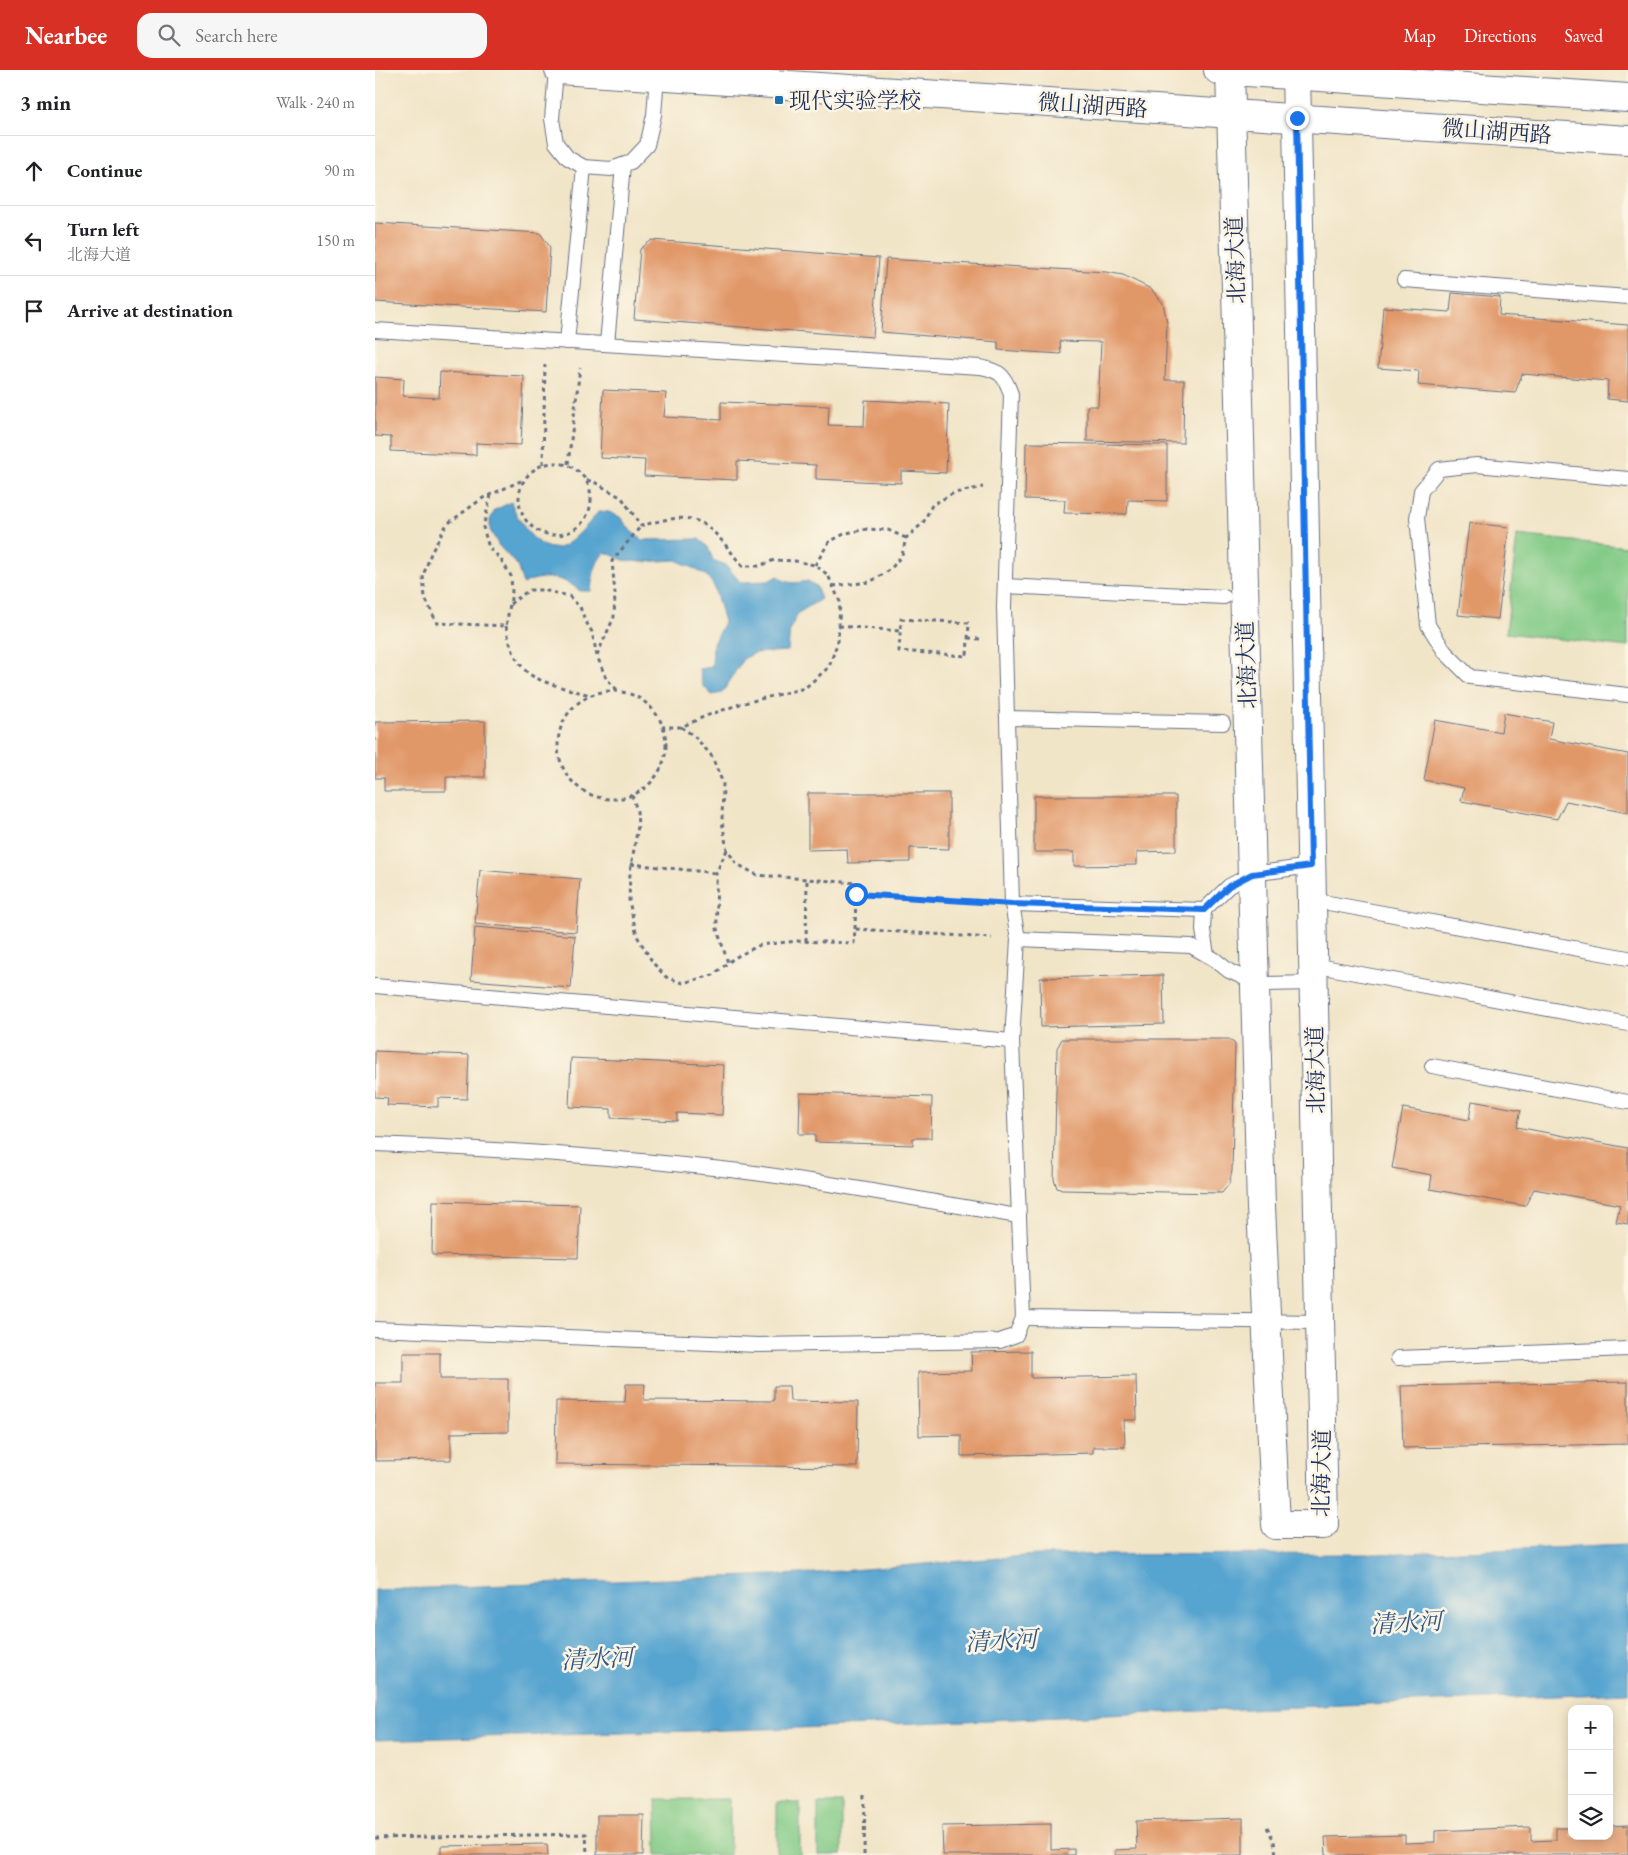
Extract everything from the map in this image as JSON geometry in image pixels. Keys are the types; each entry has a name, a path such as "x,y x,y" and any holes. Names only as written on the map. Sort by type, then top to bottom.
{"street":[{"name":"微山湖西路","path":"557,70 1628,140"},
{"name":"微山湖西路","path":"1226,70 1296,72 1628,98"},
{"name":"北海大道","path":"1226,70 1231,114 1261,1207 1275,1525 1324,1526 1296,72"}],"lane":[{"path":"557,70 552,118 556,143 568,158 584,167 611,169 631,162 647,145 654,115 657,76"},
{"path":"607,344 623,165"},
{"path":"567,342 584,167"},
{"path":"1404,280 1628,297"},
{"path":"375,330 980,367 997,371 1006,380 1011,394 1005,586 1007,718 1012,904 1018,939 1012,1041 1023,1318 1016,1335 1000,1341 758,1346 375,1329"},
{"path":"1628,479 1477,465 1439,469 1421,491 1417,518 1428,625 1445,652 1470,677 1628,695"},
{"path":"1005,586 1224,597"},
{"path":"1007,718 1223,723"},
{"path":"1207,955 1203,930 1204,910 1229,886 1252,874 1311,866"},
{"path":"1312,900 1628,958"},
{"path":"1012,904 1204,910"},
{"path":"1018,939 1191,946 1229,971 1263,984 1313,974 1628,1024"},
{"path":"375,986 1012,1041"},
{"path":"1432,1066 1628,1102"},
{"path":"375,1144 546,1154 705,1168 825,1184 1019,1216"},
{"path":"1023,1318 1320,1322"},
{"path":"1398,1358 1628,1349"}],"path":[{"path":"540,340 545,367 543,464"},
{"path":"568,464 577,385 585,343"},
{"path":"506,626 437,623 425,598 423,576 431,553 447,524 491,495 523,480 532,470 543,464 555,462 568,464 578,470 587,480 592,502 583,524 574,531 563,534 551,535 535,529 523,516 519,504 519,492 523,480"},
{"path":"587,480 622,498 641,526"},
{"path":"833,586 870,582 889,570 902,555 906,538 923,523 932,505 954,493 1008,482"},
{"path":"491,495 483,527 489,548 500,558 511,576 513,592 506,626 510,646 527,673 549,683 590,695"},
{"path":"597,656 614,617 615,594 612,561 641,526 676,518 696,519 713,529 742,566 759,566 774,560 815,565 828,575 840,602 838,641 829,667 805,688 740,704 705,716 681,727 662,727"},
{"path":"815,565 829,542 846,533 867,529 888,530 906,538"},
{"path":"510,604 529,590 543,590 569,596 580,607 592,632 597,656 606,678 617,690"},
{"path":"901,619 969,623 967,656 899,652 900,631 901,619"},
{"path":"839,626 900,631"},
{"path":"617,690 635,695 649,705 660,720 666,737 666,755 659,772 648,786 632,795 614,800 596,797 580,789 567,777 559,761 557,743 560,726 569,710 583,698 590,695 617,690"},
{"path":"632,795 637,811 638,826 631,864 629,901 637,936 653,963 666,977 683,983 713,975 734,958 760,945 806,941 854,943 856,883 757,875 737,864 727,850 722,821 723,783 711,755 694,736 681,727"},
{"path":"727,850 716,874 717,929 728,963"},
{"path":"631,864 716,874"},
{"path":"806,941 807,879"},
{"path":"856,894 1012,904"},
{"path":"855,929 1018,939"},
{"path":"865,1792 865,1855"},
{"path":"1267,1827 1274,1841 1275,1855"},
{"path":"375,1838 586,1834 587,1855"}],"green space":[{"path":"1517,535 1628,547 1628,647 1506,633"},
{"path":"656,1799 730,1799 730,1855 657,1855"},
{"path":"777,1803 800,1803 800,1855 777,1855"},
{"path":"818,1803 842,1803 842,1855 818,1855"}],"water":[{"path":"511,502 528,532 534,539 549,548 562,547 568,543 580,533 599,511 609,512 620,517 631,531 642,540 699,539 708,547 713,560 726,565 740,582 768,581 778,576 788,582 808,581 816,586 821,599 798,613 790,629 788,651 755,653 743,659 722,693 712,695 703,686 699,669 712,667 713,644 724,622 714,586 707,576 676,560 641,562 623,560 605,552 596,565 591,591 580,591 567,582 552,578 538,579 523,584 517,565 499,546 490,530 490,520 495,510"},
{"name":"清水河","path":"1628,1545 1628,1693 799,1728 375,1740 375,1590 802,1574 1037,1555 1378,1554"}],"building":[{"path":"375,223 540,233 550,247 546,312 375,302"},
{"path":"652,240 879,258 873,337 634,319 640,249"},
{"path":"886,259 1106,272 1123,275 1151,289 1163,303 1167,323 1165,380 1184,380 1183,443 1087,441 1087,406 1098,406 1101,342 1060,341 1061,354 998,350 998,342 881,332"},
{"path":"1452,293 1500,297 1499,315 1628,325 1628,401 1607,399 1608,381 1522,374 1515,393 1418,385 1419,371 1378,368 1383,307 1450,312"},
{"path":"440,372 524,376 521,445 476,443 476,455 391,451 391,437 375,436 375,377 404,379 403,396 439,398"},
{"path":"603,390 666,393 664,417 721,420 721,402 829,406 828,425 864,426 865,400 949,404 946,473 901,471 901,483 816,479 816,465 737,461 737,480 644,476 645,460 600,458"},
{"path":"1026,443 1167,445 1167,501 1128,500 1127,514 1064,513 1065,500 1025,499"},
{"path":"1469,523 1509,527 1498,619 1458,615"},
{"path":"1504,713 1552,722 1549,739 1628,754 1628,813 1566,801 1557,819 1461,801 1464,788 1424,780 1435,720 1501,732"},
{"path":"485,721 485,777 446,777 446,791 384,791 384,778 375,778 375,722"},
{"path":"808,793 949,793 949,849 910,848 910,862 848,863 847,849 808,850"},
{"path":"1034,796 1176,796 1176,851 1137,852 1137,865 1074,866 1074,852 1034,852"},
{"path":"480,870 580,879 576,932 475,924"},
{"path":"475,927 575,936 571,988 471,980"},
{"path":"1163,975 1164,1024 1041,1027 1040,978"},
{"path":"1062,1039 1229,1039 1235,1044 1232,1171 1229,1184 1222,1193 1062,1190 1057,1188 1054,1179 1057,1048"},
{"path":"375,1051 469,1055 467,1099 438,1098 438,1107 387,1105 388,1098 375,1097"},
{"path":"571,1058 724,1065 722,1115 677,1113 677,1121 611,1118 611,1109 569,1107"},
{"path":"800,1093 932,1097 931,1138 913,1138 913,1145 815,1142 815,1134 799,1134"},
{"path":"1472,1101 1521,1110 1517,1127 1628,1148 1628,1224 1616,1222 1620,1205 1534,1189 1525,1206 1430,1189 1432,1175 1392,1168 1403,1108 1469,1120"},
{"path":"433,1201 580,1205 578,1258 432,1255"},
{"path":"1031,1351 1031,1378 1136,1376 1137,1420 1124,1420 1125,1447 1093,1447 1093,1453 961,1456 961,1435 919,1436 918,1372 972,1371 971,1352"},
{"path":"403,1353 440,1353 440,1379 508,1379 508,1432 451,1433 451,1460 375,1461 375,1383 403,1383"},
{"path":"1628,1382 1628,1444 1403,1448 1401,1386"},
{"path":"626,1384 645,1384 644,1400 774,1401 774,1386 789,1386 790,1401 858,1402 857,1467 555,1464 556,1401 625,1402"},
{"path":"597,1815 644,1815 643,1855 597,1855"},
{"path":"1243,1818 1243,1855 1115,1855 1115,1850 1137,1849 1136,1821"},
{"path":"1051,1824 1051,1850 1074,1849 1074,1855 943,1855 942,1826"},
{"path":"1628,1825 1628,1855 1326,1855 1325,1837 1405,1835 1405,1843 1435,1842 1435,1831 1531,1827 1531,1841 1556,1840 1556,1828 1568,1828 1568,1840 1613,1840 1613,1826"},
{"path":"547,1844 548,1855 441,1855 441,1846"}],"place":[{"name":"现代实验学校","path":"779,100"}],"route":[{"path":"856,894 1012,904 1204,910 1229,886 1252,874 1311,866 1297,118"}]}
